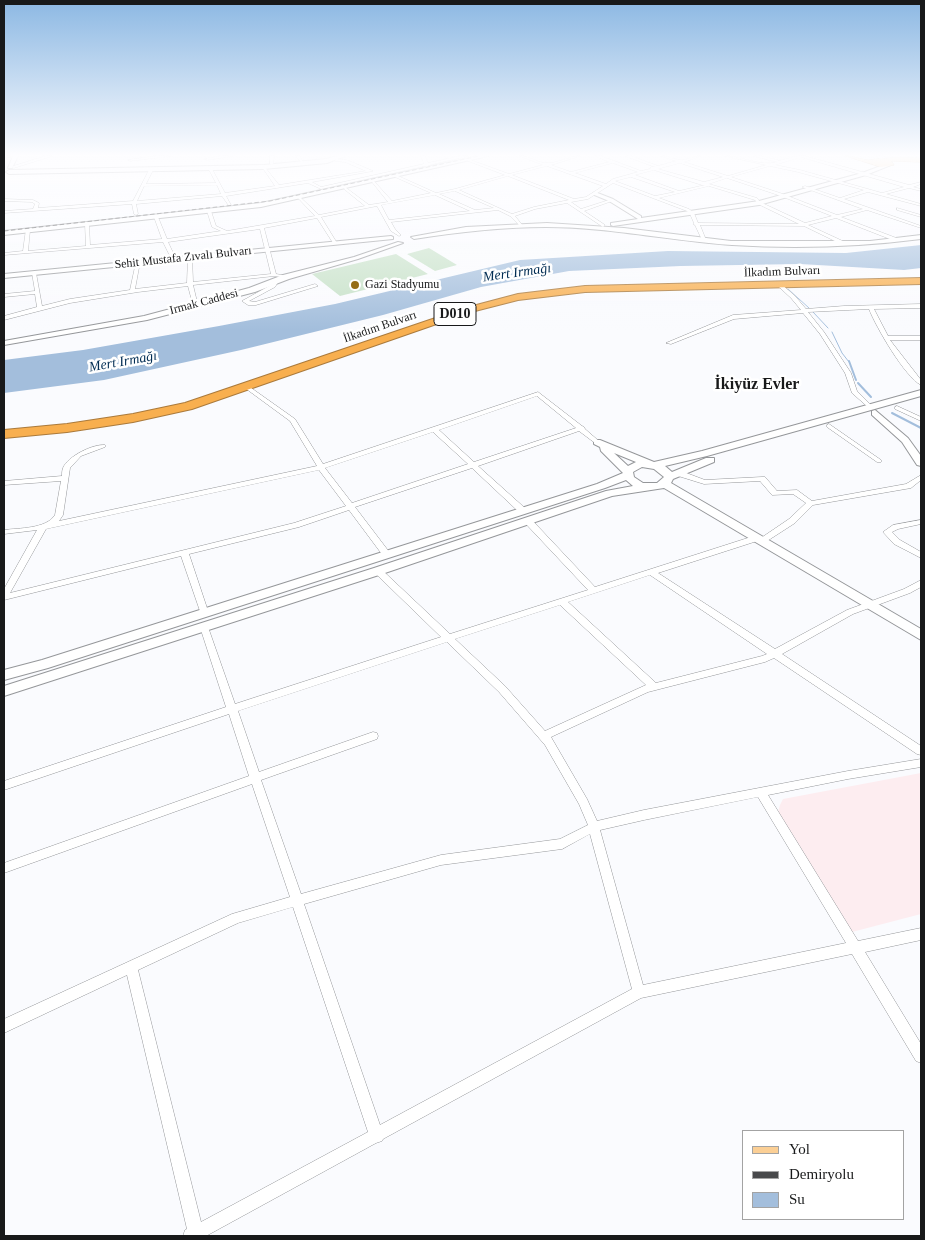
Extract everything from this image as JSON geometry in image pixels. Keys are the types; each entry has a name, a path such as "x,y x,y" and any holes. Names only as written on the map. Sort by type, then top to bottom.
{"highway":[{"name":"İlkadım Bulvarı","path":"189,394 284,365 469,302 515,291 582,284 921,275"},
{"name":"İlkadım Bulvarı","path":"4,434 67,428 133,418 188,406 468,310 511,298 585,289 921,281"},
{"path":"4,426 108,412 162,400"}],"street":[{"path":"4,227 136,214"},
{"path":"4,233 184,214"},
{"path":"210,214 214,227 227,232"},
{"path":"316,214 335,242"},
{"path":"4,254 164,241 262,227 329,214"},
{"path":"384,214 397,239 413,241 414,237 466,229 521,226 583,227 704,240 775,244 845,244 921,237"},
{"path":"389,221 450,214"},
{"path":"516,214 512,215 521,226"},
{"path":"584,214 599,225 669,214"},
{"path":"633,214 639,218"},
{"path":"583,227 671,214"},
{"path":"691,214 704,240"},
{"path":"781,214 845,244"},
{"path":"830,214 897,240"},
{"path":"695,224 802,225 844,214"},
{"path":"880,214 921,228"},
{"path":"156,217 163,232 164,241 174,259"},
{"path":"86,224 88,247"},
{"path":"262,227 274,278 273,286 245,301 250,304 256,303 315,286"},
{"path":"25,252 28,230"},
{"name":"Sehit Mustafa Zıvalı Bulvarı","path":"4,276 335,242 397,239"},
{"name":"Irmak Caddesi","path":"4,343 144,318 196,305 274,278 286,277 356,258 397,239"},
{"path":"190,257 190,284 196,305"},
{"path":"132,292 138,262"},
{"path":"34,272 40,307"},
{"path":"4,318 40,307 132,292 190,284 274,278"},
{"path":"780,285 804,311 833,349 848,373 854,392 905,440 921,463"},
{"path":"4,296 36,292"},
{"path":"669,343 733,318 804,311 921,306"},
{"path":"871,307 875,318 903,363 921,383"},
{"path":"888,338 921,338"},
{"path":"247,387 293,420 321,466 387,555"},
{"path":"4,675 43,665 387,555 610,493 646,487 671,478 701,463 830,426 921,392"},
{"path":"4,532 43,527 321,466 538,394 582,428 628,473 634,482 646,487"},
{"path":"897,408 911,396"},
{"path":"4,691 378,571 601,486 628,473 636,465 704,454 872,410 897,408 921,419"},
{"path":"830,426 879,461"},
{"path":"4,596 296,525 582,428"},
{"path":"434,429 525,516 594,591"},
{"path":"597,442 665,470 671,478 759,540 921,635"},
{"path":"4,596 43,527 55,521 59,515 67,467 79,455 102,446"},
{"path":"4,786 561,601 759,540 792,521 811,503 908,486 921,477"},
{"path":"4,483 66,478"},
{"path":"671,478 704,482 762,480 776,494 794,492 811,503"},
{"path":"921,522 896,527 887,532 897,542 921,555"},
{"path":"184,552 205,614"},
{"path":"378,571 502,689 544,736 583,802 594,827 639,992"},
{"path":"651,572 921,751"},
{"path":"544,736 654,687 765,659 850,612 907,591 921,583"},
{"path":"561,601 654,687"},
{"path":"204,627 377,1136"},
{"path":"4,868 373,736"},
{"path":"4,1026 236,918 441,860 562,844 594,827 644,815 848,775 921,763"},
{"path":"761,793 921,1056"},
{"path":"131,967 193,1235 639,992 921,934"}],"shaded area":[{"path":"921,773 921,914 852,932 778,812 780,805 783,799"}],"green space":[{"path":"429,248 457,265 435,271 407,254"},
{"name":"Gazi Stadyumu","path":"396,254 428,274 340,296 312,274"}],"water":[{"name":"Mert Irmağı","path":"921,245 921,268 904,270 800,264 681,266 569,271 481,287 383,315 241,350 104,380 4,393 4,360 83,350 335,304 520,260 668,251 846,253"}],"waterway":[{"path":"788,289 809,308"},
{"path":"813,312 828,328"},
{"path":"832,332 842,353 849,362"},
{"path":"849,361 856,380"},
{"path":"858,383 871,397"},
{"path":"892,413 921,428"}],"railway":[{"path":"4,231 156,214"}],"place":[{"name":"Gazi Stadyumu","path":"355,285"}],"district":[{"name":"İkiyüz Evler","path":"757,385"}]}
